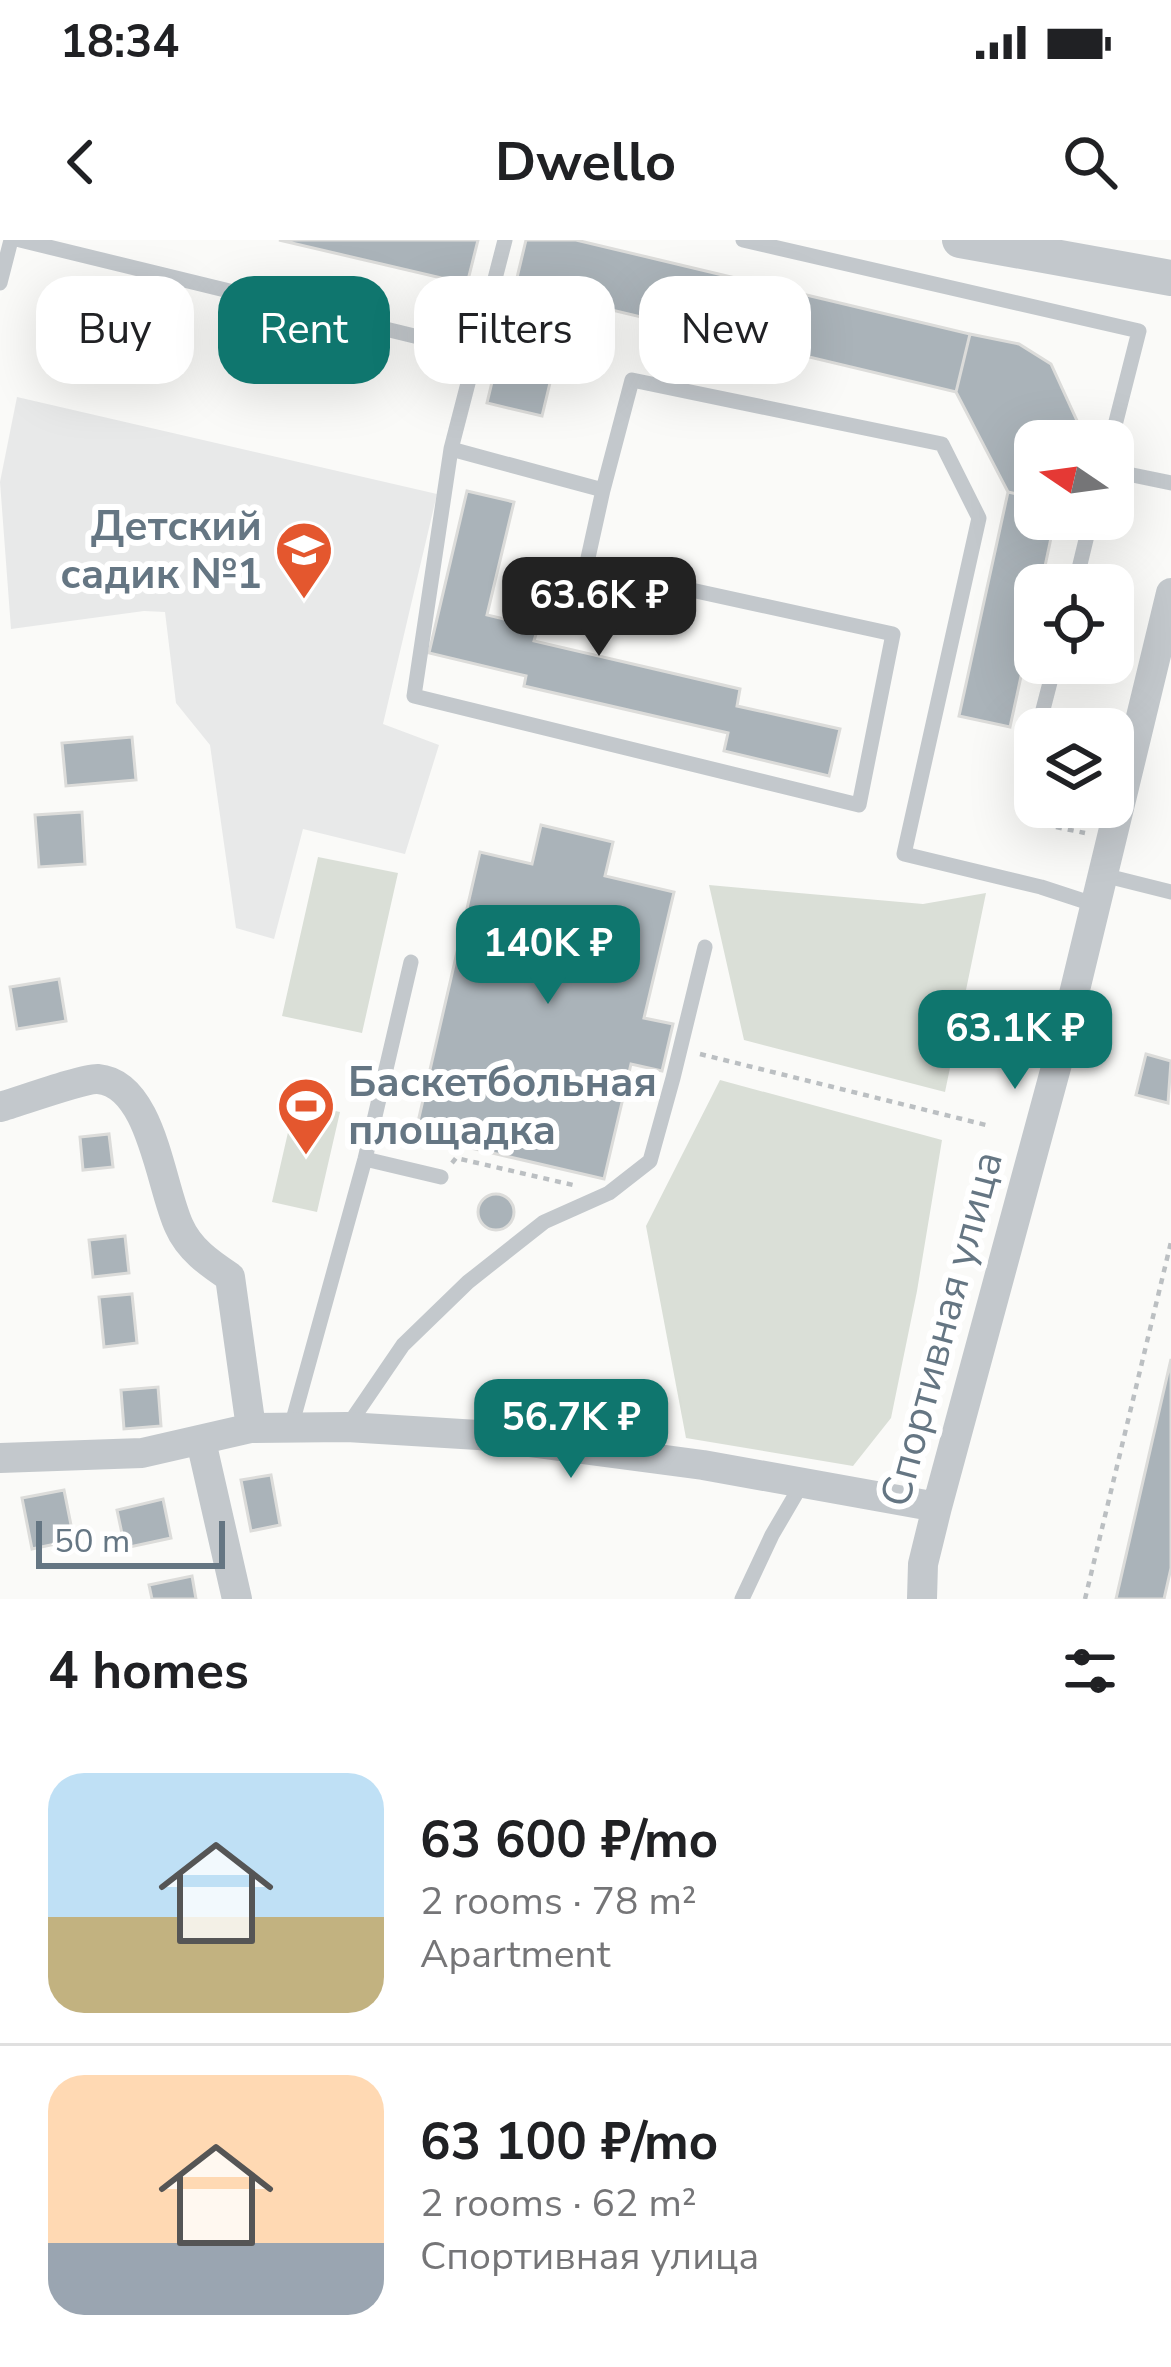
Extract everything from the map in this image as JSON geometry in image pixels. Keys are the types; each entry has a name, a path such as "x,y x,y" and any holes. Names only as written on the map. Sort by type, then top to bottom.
{"street":[{"path":"959,240 1171,278"},
{"name":"Спортивная улица","path":"922,1599 923,1564 937,1507 1058,1060 1171,592"},
{"path":"0,1107 97,1079 123,1089 139,1106 180,1229 202,1258 230,1277 251,1428"},
{"path":"0,1458 142,1453 251,1428 347,1427 478,1435 803,1482 937,1507"},
{"path":"201,1441 237,1599"}],"lane":[{"path":"0,283 16,240 414,336"},
{"path":"496,276 505,240"},
{"path":"743,240 1139,331 1116,420"},
{"path":"467,384 451,448 414,696 859,805 893,634 586,567 603,490 632,380 942,444 979,518 904,854 1041,887 1171,892"},
{"path":"451,448 603,490"},
{"path":"1134,475 1171,483"},
{"path":"347,1427 404,1345 468,1282 544,1222 609,1193 650,1161 705,946"},
{"path":"291,1427 364,1159 411,962"},
{"path":"364,1159 440,1177"},
{"path":"742,1599 803,1482"}],"path":[{"path":"680,1049 986,1125"},
{"path":"456,1158 609,1193"},
{"path":"1085,1599 1171,1242"}],"shaded area":[{"path":"17,397 437,494 383,724 439,745 405,854 303,829 274,939 236,928 210,745 176,703 165,612 11,629 0,482"},
{"path":"318,857 398,873 362,1033 282,1016"},
{"path":"709,885 923,904 986,893 945,1092 744,1040"},
{"path":"720,1080 942,1140 891,1418 853,1466 686,1438 646,1226"},
{"name":"Баскетбольная площадка","path":"295,1102 340,1112 317,1212 272,1202"}],"building":[{"path":"279,240 478,240 469,276 433,276"},
{"path":"526,240 576,240 727,276 639,276 639,316 615,311 615,276 517,276"},
{"path":"811,296 970,334 956,392 811,357"},
{"path":"970,334 1019,344 1051,364 1077,420 1014,420 1014,493 1008,492 956,392"},
{"path":"492,384 550,384 542,416 487,403"},
{"path":"467,491 514,502 487,615 538,627 534,641 740,689 737,706 840,729 829,776 724,751 728,733 524,686 526,676 429,653"},
{"path":"1008,492 1014,493 1014,540 1051,540 1045,564 1014,564 1014,684 1019,684 1010,727 959,716"},
{"path":"132,737 136,780 66,786 62,743"},
{"path":"82,812 85,864 39,867 35,815"},
{"path":"541,825 613,842 605,876 674,892 644,1018 673,1024 662,1071 631,1064 604,1179 415,1135 480,852 532,864"},
{"path":"59,979 66,1021 17,1029 10,987"},
{"path":"1146,1054 1171,1061 1168,1103 1136,1095"},
{"path":"109,1134 113,1167 83,1170 80,1137"},
{"path":"496,1194 509,1199 514,1212 509,1225 496,1230 483,1225 478,1212 483,1199"},
{"path":"125,1236 129,1273 93,1277 89,1240"},
{"path":"132,1294 137,1343 104,1347 99,1297"},
{"path":"1171,1359 1171,1568 1164,1599 1116,1599"},
{"path":"158,1387 161,1426 124,1429 121,1390"},
{"path":"271,1475 280,1525 251,1531 241,1480"},
{"path":"64,1490 74,1540 32,1549 22,1498"},
{"path":"163,1499 171,1538 125,1548 117,1510"},
{"path":"192,1576 196,1599 152,1599 149,1585"}],"place":[{"name":"Детский садик №1","path":"304,601"},
{"name":"Баскетбольная площадка","path":"306,1157"}]}
